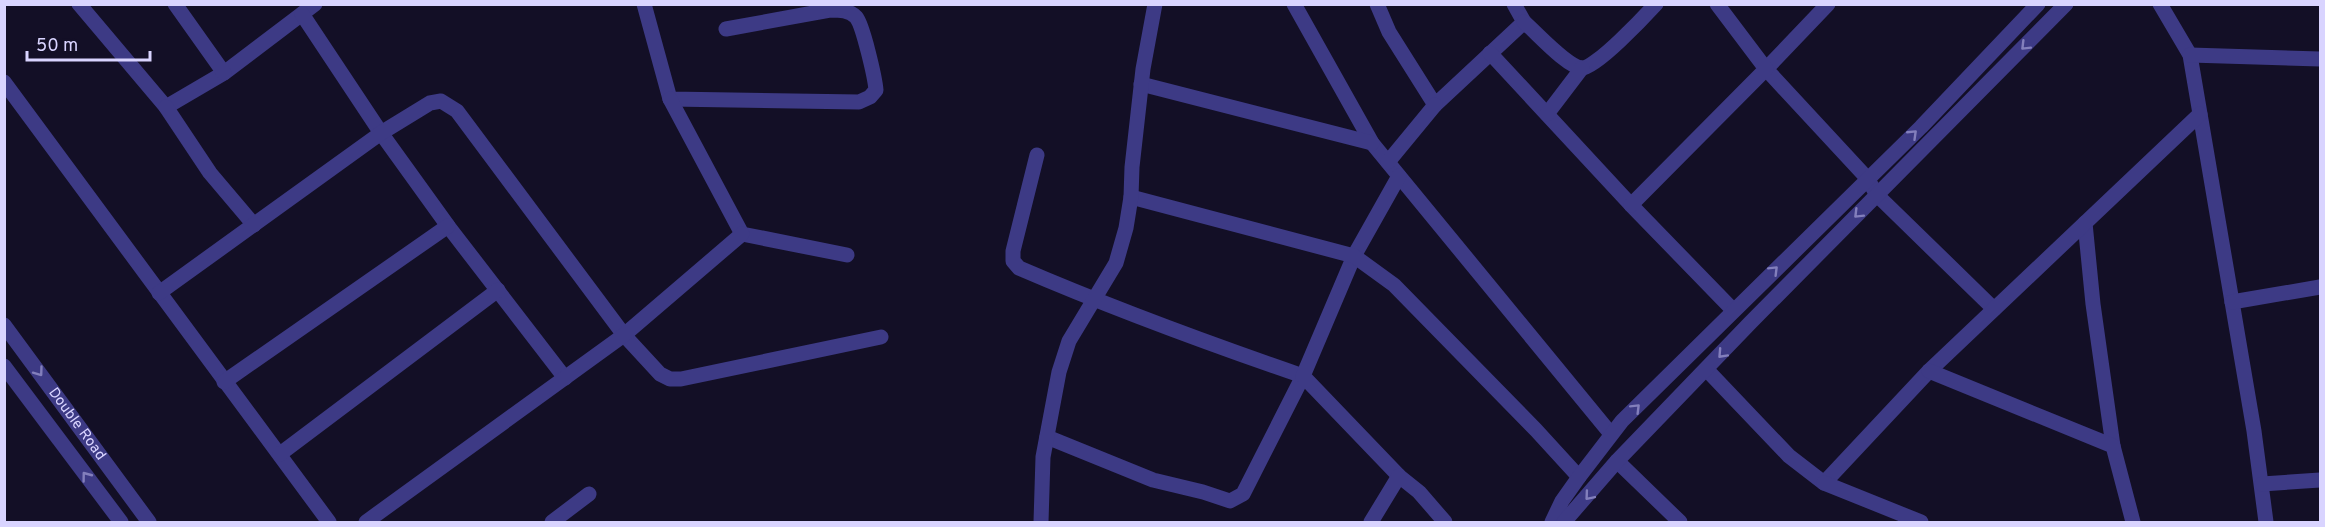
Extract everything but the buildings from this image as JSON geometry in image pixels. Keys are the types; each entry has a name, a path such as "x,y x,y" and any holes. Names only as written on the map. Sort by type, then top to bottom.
{"street":[{"path":"79,4 166,107 210,173 254,225"},
{"path":"175,4 224,73"},
{"path":"166,107 224,73 315,4"},
{"path":"644,4 670,99 742,234"},
{"path":"1041,522 1043,457 1059,372 1070,341 1116,263 1126,228 1141,84 1155,4"},
{"path":"1294,4 1372,143 1611,434"},
{"path":"1377,4 1389,32 1435,105"},
{"path":"1514,4 1524,22 1569,62 1582,68"},
{"path":"1547,114 1582,68 1602,57 1656,4"},
{"path":"1717,4 1766,69 1867,178 1877,195 1994,309"},
{"path":"1631,205 1828,4"},
{"path":"1552,522 1562,501 1611,434 1733,310 1921,127 2038,4"},
{"path":"1564,522 1617,461 1750,323 2066,4"},
{"path":"2160,4 2190,55 2262,484 2266,522"},
{"path":"670,99 859,102 870,98 876,90 875,76 858,18 846,10 830,10 726,28"},
{"path":"302,14 381,133 448,226 565,378"},
{"path":"1388,162 1435,105 1524,22"},
{"path":"1490,53 1631,205 1733,310"},
{"path":"2190,55 2320,59"},
{"path":"4,82 329,522"},
{"path":"1141,84 1372,143"},
{"path":"159,293 381,133 430,103 441,101 457,111 624,335 660,374 670,379 681,379 882,337"},
{"path":"1824,483 1929,371 2200,114"},
{"path":"1037,155 1013,251 1013,261 1019,268 1093,300 1201,341 1303,376 1399,476 1419,492 1445,522"},
{"path":"1047,437 1153,480 1230,501 1243,494 1303,376 1353,256 1398,176"},
{"path":"1131,197 1353,256 1394,285 1536,429 1579,477"},
{"path":"2085,223 2093,304 2113,446 2133,522"},
{"path":"224,382 448,226"},
{"path":"742,234 847,255"},
{"path":"366,522 624,335 742,234"},
{"path":"2232,302 2320,287"},
{"path":"280,454 498,290"},
{"name":"Double Road","path":"4,325 149,522"},
{"name":"Double Road","path":"4,366 121,522"},
{"path":"1707,370 1789,456 1824,483 1921,522"},
{"path":"1929,371 2113,446"},
{"path":"1617,461 1680,522"},
{"path":"1371,522 1399,476"},
{"path":"2262,484 2320,480"},
{"path":"552,522 590,494"}]}
